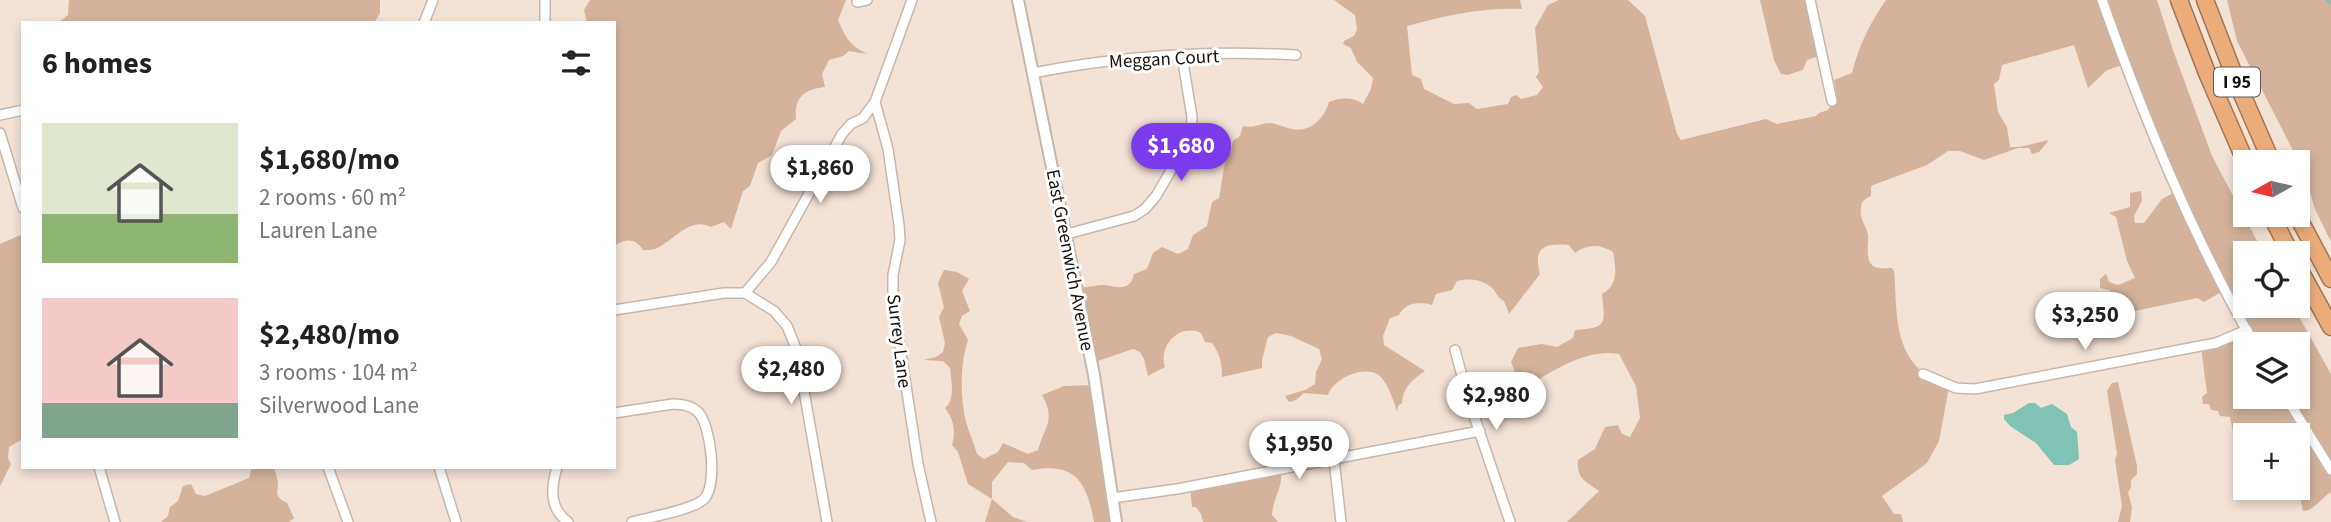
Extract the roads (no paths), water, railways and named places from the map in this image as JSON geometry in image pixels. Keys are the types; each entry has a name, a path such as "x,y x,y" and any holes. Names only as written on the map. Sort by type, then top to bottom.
{"highway":[{"name":"I 95","path":"2179,0 2240,150"},
{"name":"I 95","path":"2205,0 2266,150"},
{"path":"2304,228 2331,279"},
{"path":"2310,289 2331,327"}],"street":[{"path":"425,21 433,0"},
{"path":"545,0 545,21"},
{"path":"857,2 867,0"},
{"path":"746,293 771,262 842,134 851,124 863,118 875,102 912,0"},
{"name":"East Greenwich Avenue","path":"1018,0 1094,375 1116,522"},
{"path":"1810,0 1832,101"},
{"path":"1923,374 1956,388 1975,389 2216,343 2247,330 2193,225 2147,120 2102,0"},
{"name":"Meggan Court","path":"1033,74 1122,58 1251,53 1296,55"},
{"path":"1067,234 1135,216 1156,196 1191,132 1192,117 1182,56"},
{"name":"Surrey Lane","path":"875,102 888,149 900,225 893,285 918,464 931,522"},
{"path":"0,114 21,110"},
{"path":"0,133 21,201"},
{"path":"616,310 724,293 746,293 774,311 794,338 827,522"},
{"path":"1455,351 1510,522"},
{"path":"616,413 673,404 692,408 699,412 705,422 711,458 712,483 704,499 693,506 632,522"},
{"path":"2293,409 2331,470"},
{"path":"1112,498 1177,489 1480,431"},
{"path":"1334,460 1341,522"},
{"path":"100,469 115,522"},
{"path":"329,469 348,522"},
{"path":"440,469 456,522"},
{"path":"557,469 552,497 561,517 568,522"}],"water":[{"path":"2029,403 2035,403 2041,408 2052,404 2067,414 2071,427 2077,432 2079,459 2069,465 2054,465 2036,443 2004,419 2004,415"}],"waterway":[{"path":"2327,0 2331,4"}]}
